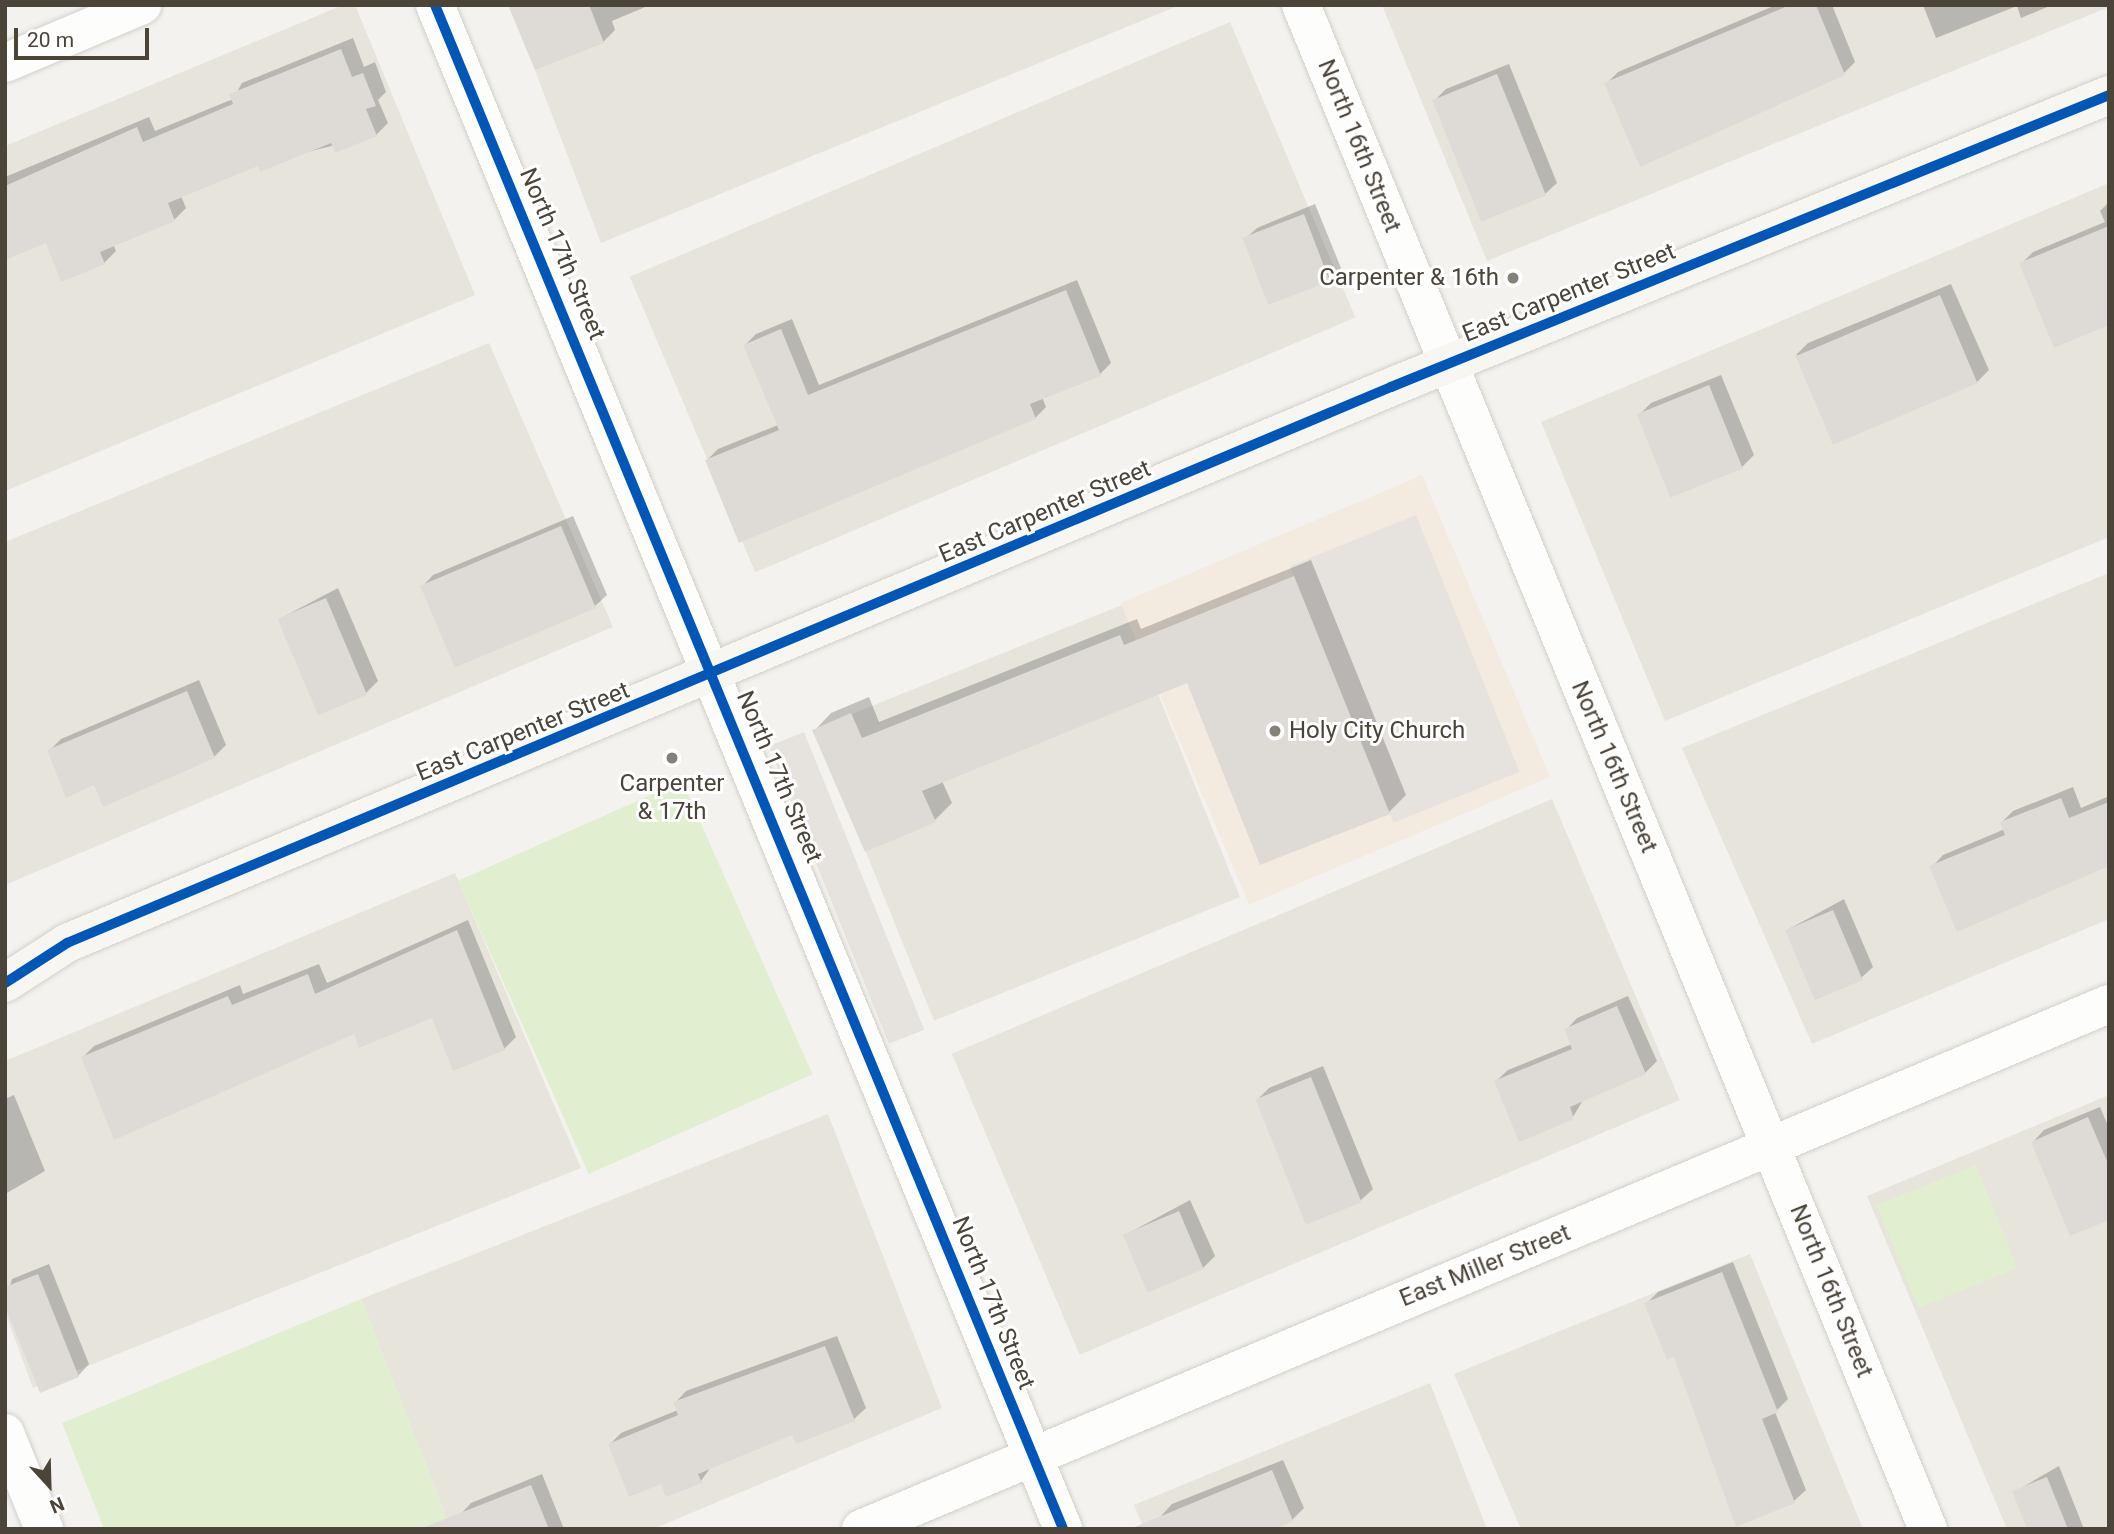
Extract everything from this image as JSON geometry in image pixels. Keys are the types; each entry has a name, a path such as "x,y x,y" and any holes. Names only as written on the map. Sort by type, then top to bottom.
{"street":[{"path":"5,63 142,5"},
{"name":"North 17th Street","path":"435,5 1063,1529"},
{"name":"North 16th Street","path":"1301,5 1928,1529"},
{"name":"East Carpenter Street","path":"5,983 67,943 713,676 1449,364 2109,94"},
{"name":"East Miller Street","path":"861,1529 1032,1455 1773,1148 2109,1004"},
{"path":"5,1433 44,1529"}],"shaded area":[{"path":"343,5 355,5 475,295 5,491 5,146"},
{"path":"510,5 1180,5 601,243"},
{"path":"1382,5 2109,5 2109,7 1487,261"},
{"path":"1230,22 1355,317 755,572 630,277"},
{"path":"2109,183 2109,537 1665,721 1541,422"},
{"path":"489,343 613,627 5,885 5,542"},
{"path":"1422,475 1550,777 1249,905 1121,603"},
{"path":"1416,515 1520,772 1394,823 1290,566"},
{"path":"2109,573 2109,919 1812,1044 1682,748"},
{"path":"1122,605 1240,897 934,1021 816,729"},
{"path":"804,732 924,1030 889,1044 769,746"},
{"path":"1552,799 1680,1100 1080,1355 952,1054"},
{"path":"455,873 581,1168 33,1388 5,1312 5,1061"},
{"path":"2109,1095 2109,1529 2007,1529 1867,1196"},
{"path":"828,1114 942,1408 653,1529 451,1529 361,1299"},
{"path":"1750,1254 1863,1529 1521,1529 1454,1374"},
{"path":"1430,1383 1487,1529 1144,1529 1134,1505"}],"green space":[{"path":"682,781 813,1074 589,1174 458,881"},
{"path":"1976,1165 2018,1268 1918,1308 1877,1205"},
{"path":"361,1299 451,1529 104,1529 62,1423"}],"building":[{"path":"508,5 589,5 604,43 535,70"},
{"path":"1790,5 1816,5 1845,75 1640,167 1604,83"},
{"path":"341,49 352,77 363,73 376,106 366,109 377,136 335,153 331,143 260,172 258,166 168,203 175,221 100,252 105,264 61,282 46,243 5,260 5,186 137,127 143,142 233,104 229,94"},
{"path":"1497,74 1546,195 1481,222 1432,100"},
{"path":"1304,214 1330,281 1268,305 1242,238"},
{"path":"2109,226 2109,325 2054,348 2019,263"},
{"path":"1066,290 1101,376 1030,404 1036,419 739,543 705,460 779,430 743,345 781,329 808,395"},
{"path":"1940,295 1978,383 1833,445 1795,356"},
{"path":"1709,385 1743,468 1670,498 1637,414"},
{"path":"561,526 596,608 455,668 420,586"},
{"path":"1294,576 1390,814 1260,865 1187,683 922,791 936,822 865,852 812,730 851,713 862,738 1120,635 1124,645"},
{"path":"326,598 367,695 318,715 277,619"},
{"path":"187,691 215,758 103,807 94,785 66,798 47,750"},
{"path":"2061,798 2069,818 2109,802 2109,866 1957,932 1929,866 2005,835 2000,822"},
{"path":"1833,910 1863,980 1815,1000 1785,930"},
{"path":"457,930 505,1050 453,1071 432,1018 359,1048 354,1034 114,1140 81,1057 228,996 232,1005 308,974 315,994"},
{"path":"1617,1006 1646,1074 1570,1107 1574,1119 1519,1142 1494,1081 1572,1049 1564,1029"},
{"path":"1311,1077 1362,1202 1306,1225 1255,1099"},
{"path":"2088,1117 2109,1166 2109,1220 2070,1236 2031,1142"},
{"path":"1179,1211 1204,1269 1147,1293 1123,1235"},
{"path":"1722,1272 1778,1412 1762,1419 1795,1503 1736,1527 1674,1357 1667,1360 1644,1303"},
{"path":"38,1274 79,1377 40,1393 5,1306 5,1287"},
{"path":"825,1346 855,1421 796,1444 792,1435 698,1474 702,1483 666,1497 661,1484 629,1497 608,1444 678,1415 673,1402"},
{"path":"1272,1470 1293,1521 1274,1529 1130,1529"},
{"path":"2047,1477 2068,1529 2027,1529 2012,1491"},
{"path":"531,1485 549,1529 425,1527"}],"cycle path":[{"path":"435,5 1063,1529"},
{"path":"5,983 67,943 1391,387 2109,95"}],"place":[{"name":"Carpenter & 16th","path":"1513,278"},
{"name":"Holy City Church","path":"1275,731"},
{"name":"Carpenter & 17th","path":"672,758"}]}
